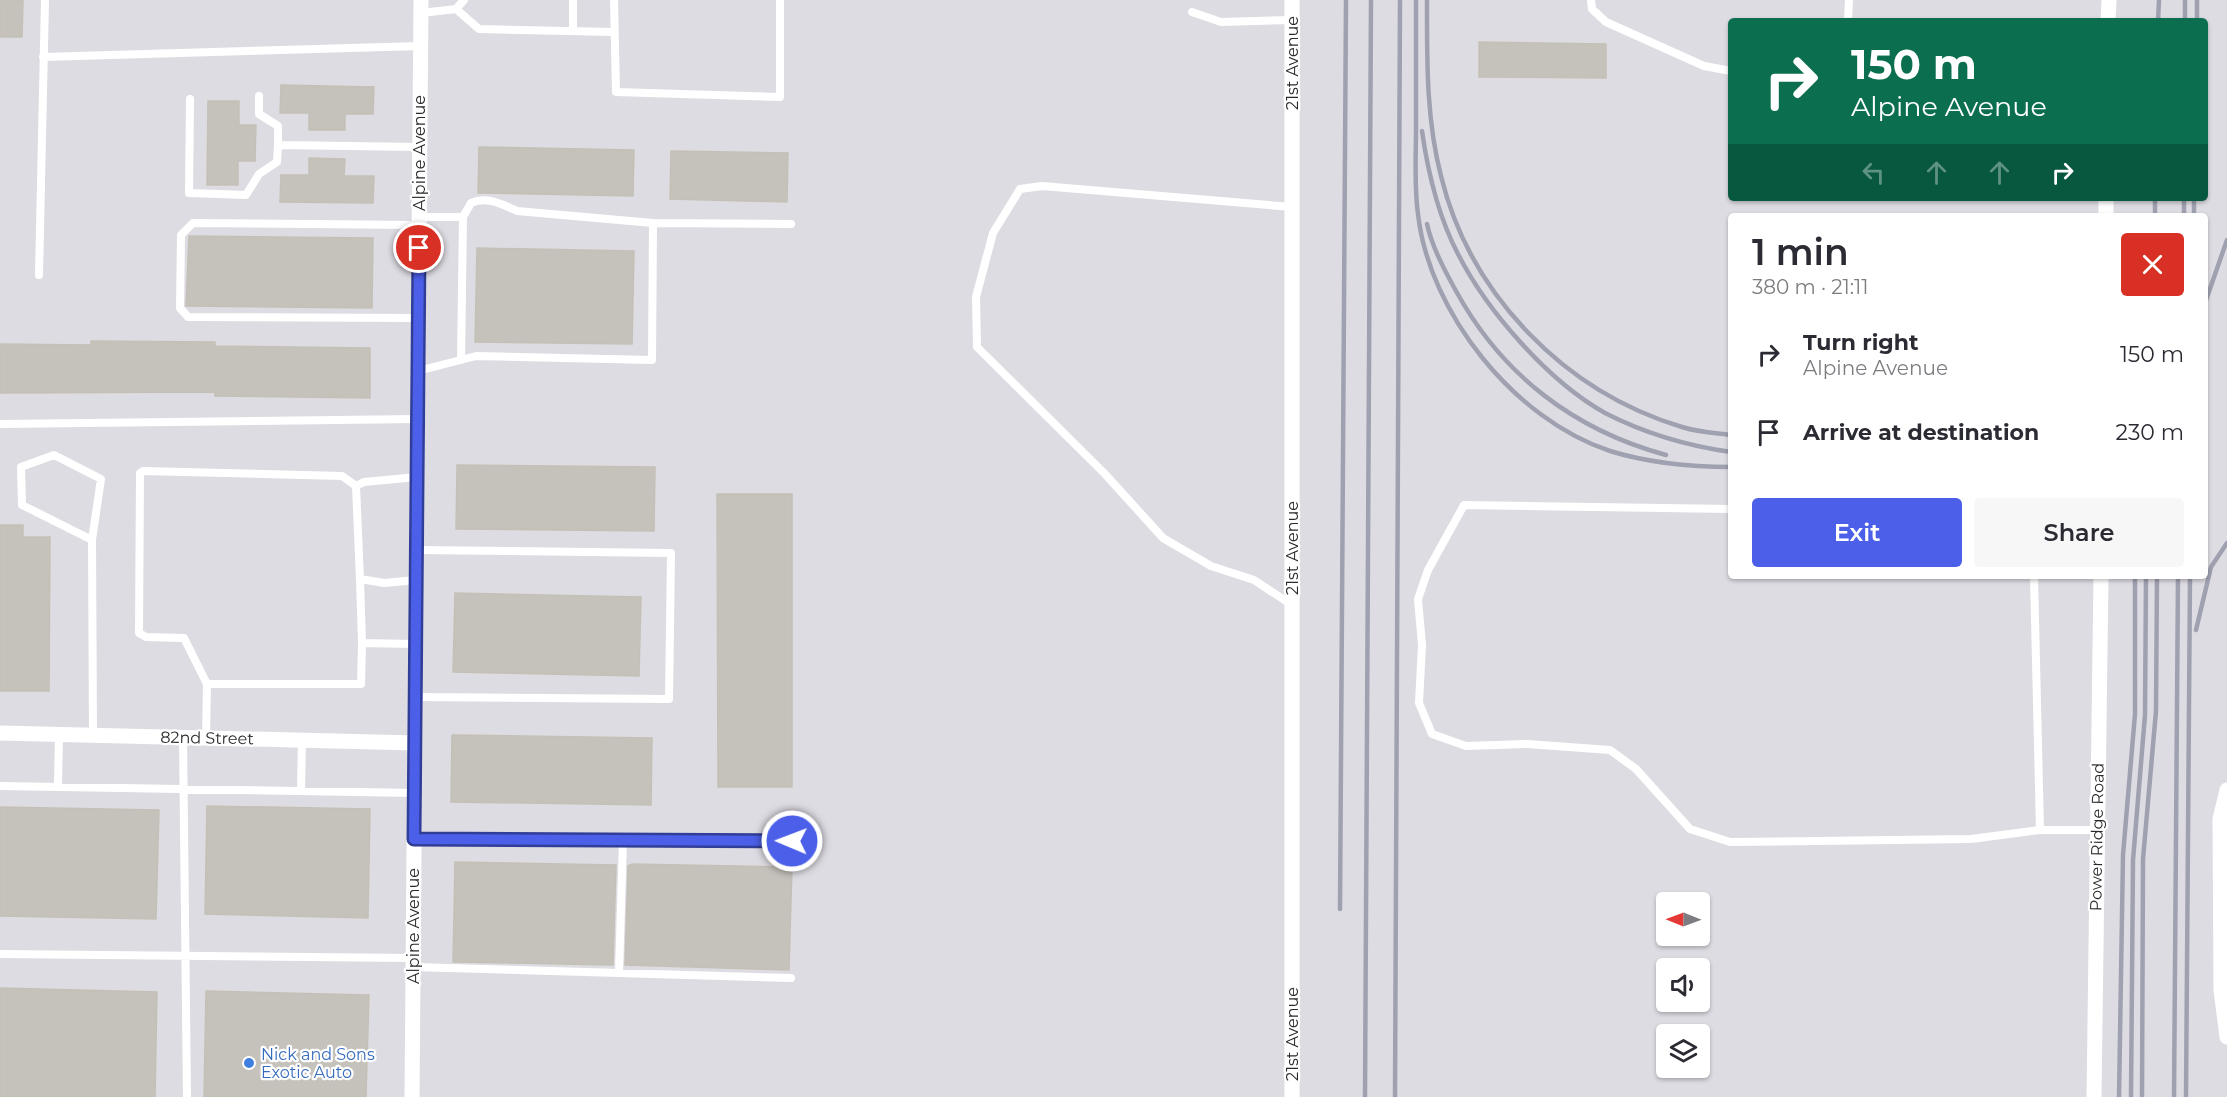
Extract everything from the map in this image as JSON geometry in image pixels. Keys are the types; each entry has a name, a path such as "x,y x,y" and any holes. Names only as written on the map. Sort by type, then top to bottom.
{"street":[{"name":"21st Avenue","path":"1292,0 1292,1097"},
{"path":"2108,18 2109,0"},
{"name":"Alpine Avenue","path":"412,1097 421,6"},
{"name":"Power Ridge Road","path":"2094,1097 2101,579"},
{"name":"82nd Street","path":"0,733 415,743"},
{"path":"2227,790 2220,830 2221,990 2227,1037"}],"lane":[{"path":"39,275 45,0"},
{"path":"456,9 464,0"},
{"path":"573,0 573,31"},
{"path":"614,0 616,92 780,97 780,0"},
{"path":"1591,0 1592,9 1606,22 1704,66 1728,70"},
{"path":"1848,18 1849,0"},
{"path":"421,6 456,9 479,28 614,32"},
{"path":"1192,12 1221,22 1292,20"},
{"path":"43,57 420,46"},
{"path":"190,99 189,193 246,195 259,174 277,162 278,126 259,114 259,96"},
{"path":"278,146 419,147"},
{"path":"1292,207 1042,186 1020,189 993,233 976,297 977,346 1105,474 1163,537 1211,566 1254,580 1292,605"},
{"path":"461,360 463,217 471,203 485,200 517,211 653,223 791,224"},
{"path":"418,318 188,317 180,308 181,235 193,223 419,221 463,217"},
{"path":"418,371 476,356 652,360 653,223"},
{"path":"0,424 417,419"},
{"path":"92,540 22,505 21,467 54,455 101,479 92,540 93,736"},
{"path":"206,738 207,684 184,638 146,637 139,633 140,473 143,471 342,476 356,486"},
{"path":"356,486 364,482 417,477"},
{"path":"207,684 361,684 362,643 356,486"},
{"path":"1728,509 1464,506 1428,570 1418,599 1422,645 1419,703 1432,734 1466,746 1527,744 1610,750 1636,769 1690,829 1730,842 1971,839 2040,830 2097,830"},
{"path":"415,697 669,699 671,553 416,550"},
{"path":"360,579 384,583 416,580"},
{"path":"2034,579 2040,830"},
{"path":"362,643 415,644"},
{"path":"58,786 60,735"},
{"path":"183,738 187,1097"},
{"path":"301,790 302,740"},
{"path":"0,786 414,793"},
{"path":"414,839 792,841"},
{"path":"619,973 623,839"},
{"path":"0,954 413,962 619,973 791,978"}],"shaded area":[{"path":"0,0 2227,0 2227,1097 0,1097"}],"building":[{"path":"0,0 23,0 22,37 0,37"},
{"path":"1479,42 1606,44 1606,78 1479,77"},
{"path":"281,85 374,87 373,114 345,114 345,130 309,130 309,113 280,113"},
{"path":"208,101 239,101 239,125 256,125 255,161 238,161 238,185 207,185"},
{"path":"479,147 634,150 633,196 478,193"},
{"path":"671,151 788,153 787,202 670,199"},
{"path":"309,158 345,159 344,176 374,176 373,203 280,202 281,175 309,175"},
{"path":"189,236 373,238 372,308 186,306"},
{"path":"477,248 634,251 632,344 475,342"},
{"path":"91,341 215,342 215,346 370,348 370,398 215,396 215,392 0,393 0,344 91,345"},
{"path":"457,465 655,467 654,531 456,529"},
{"path":"717,494 792,494 792,787 718,787"},
{"path":"0,525 23,525 23,537 50,537 49,691 0,691"},
{"path":"455,593 641,597 639,676 453,672"},
{"path":"452,735 652,738 651,805 451,802"},
{"path":"207,806 370,809 368,918 205,914"},
{"path":"0,807 159,810 156,919 0,916"},
{"path":"455,862 616,865 613,965 453,962"},
{"path":"632,864 792,867 789,970 625,965 628,866"},
{"path":"0,988 157,992 155,1097 0,1097"},
{"path":"206,991 369,995 366,1097 204,1097"}],"railway":[{"path":"1340,909 1346,0"},
{"path":"1365,1097 1371,0"},
{"path":"1395,1097 1400,0"},
{"path":"1416,0 1416,193 1418,214 1426,251 1439,288 1459,324 1482,358 1510,388 1541,415 1575,436 1610,451 1640,459 1685,465 1728,467"},
{"path":"1427,0 1430,110 1441,176 1455,220 1474,260 1499,298 1528,333 1562,364 1599,390 1639,411 1682,427 1728,435"},
{"path":"2158,18 2159,0"},
{"path":"2185,0 2185,18"},
{"path":"2197,0 2197,18"},
{"path":"1422,131 1435,194 1458,254 1470,276 1502,321 1541,364 1562,383 1605,413 1666,438 1728,451"},
{"path":"2155,201 2155,213"},
{"path":"2184,201 2184,213"},
{"path":"2194,201 2194,213"},
{"path":"1427,224 1443,267 1474,321 1495,349 1518,373 1571,414 1601,431 1666,455"},
{"path":"2208,294 2227,240"},
{"path":"2196,630 2211,567 2227,543"},
{"path":"2119,1097 2123,855 2135,714 2135,579"},
{"path":"2131,1097 2133,860 2145,715 2146,579"},
{"path":"2142,1097 2143,859 2156,711 2157,579"},
{"path":"2174,1097 2178,579"},
{"path":"2186,1097 2190,579"}],"place":[{"name":"Nick and Sons Exotic Auto","path":"249,1063"}],"route":[{"path":"419,248 414,839 792,841"}]}
